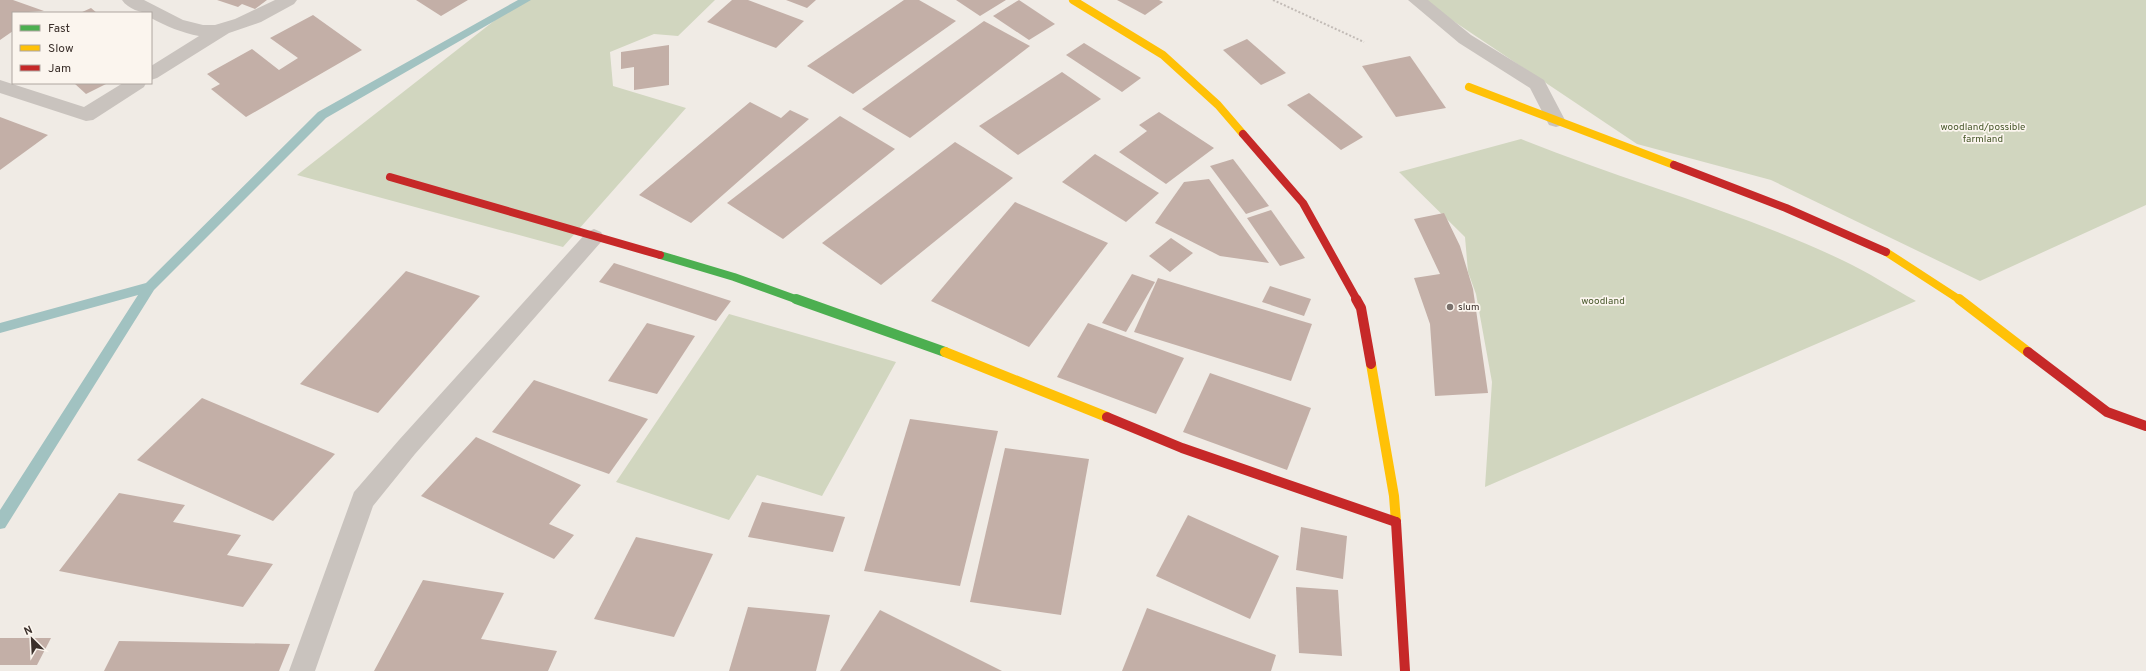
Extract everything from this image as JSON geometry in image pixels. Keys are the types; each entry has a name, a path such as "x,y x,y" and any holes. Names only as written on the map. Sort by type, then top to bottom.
{"street":[{"path":"130,0 192,30 222,30"},
{"path":"152,73 222,30 266,13 288,0"},
{"path":"1073,0 1163,55 1218,105 1303,203 1361,308 1394,496 1405,671"},
{"path":"1417,0 1465,39 1537,84 1556,120"},
{"path":"0,86 86,115 135,84"},
{"path":"1469,88 1786,208 1882,249 1950,292 2107,412 2146,426"},
{"path":"390,177 734,277 972,362 1182,448 1396,522"},
{"path":"302,671 363,500 407,447 594,237"}],"path":[{"path":"1273,0 1364,42"}],"green space":[{"path":"524,0 715,0 678,36 654,34 610,52 613,86 686,108 563,247 297,175 508,10"},
{"name":"woodland/possible farmland","path":"1422,0 2146,0 2146,205 1980,281 1771,180 1637,144"},
{"name":"woodland","path":"1521,139 1561,155 1763,226 1803,242 1852,265 1916,301 1485,487 1492,382 1476,294 1468,272 1465,237 1399,172"},
{"path":"729,314 896,362 822,496 757,475 729,520 616,482"}],"building":[{"path":"0,0 13,0 44,11 12,12 12,32 0,40"},
{"path":"217,0 267,0 255,9 242,4 238,7"},
{"path":"416,0 468,0 441,16"},
{"path":"732,0 748,0 804,21 776,48 707,22"},
{"path":"786,0 816,0 807,8"},
{"path":"904,0 919,0 956,21 853,94 807,66"},
{"path":"956,0 1006,0 980,16"},
{"path":"1019,0 1055,24 1029,40 993,16"},
{"path":"1117,0 1159,0 1163,2 1145,15"},
{"path":"91,8 96,12 82,12"},
{"path":"313,15 362,50 246,117 211,89 220,84 207,74 252,49 279,70 298,58 270,38"},
{"path":"984,21 1030,46 910,138 862,109"},
{"path":"1247,39 1286,73 1261,85 1223,50"},
{"path":"1084,43 1141,78 1122,92 1066,55"},
{"path":"669,45 669,85 634,90 634,67 621,69 621,52"},
{"path":"1410,56 1446,108 1396,117 1362,66"},
{"path":"1062,72 1101,99 1018,155 979,126"},
{"path":"75,84 106,84 86,94"},
{"path":"1309,93 1363,137 1341,150 1287,105"},
{"path":"750,102 781,118 790,110 809,119 691,223 639,195"},
{"path":"1159,112 1214,148 1166,184 1119,152 1147,131 1139,125"},
{"path":"840,116 895,149 783,239 727,203"},
{"path":"0,117 48,135 0,170"},
{"path":"955,142 1013,178 881,285 822,243"},
{"path":"1095,154 1159,193 1126,222 1062,182"},
{"path":"1233,159 1269,206 1246,214 1210,166"},
{"path":"1209,179 1269,263 1220,256 1155,223 1184,182"},
{"path":"1015,202 1108,243 1029,347 931,301"},
{"path":"1271,210 1305,258 1280,266 1247,218"},
{"name":"slum","path":"1444,213 1460,246 1473,289 1488,393 1435,396 1430,324 1414,278 1440,274 1414,219"},
{"path":"1171,238 1193,253 1170,272 1149,256"},
{"path":"614,263 731,301 716,321 599,282"},
{"path":"406,271 480,296 378,413 300,384"},
{"path":"1132,274 1155,282 1126,332 1102,323"},
{"path":"1158,278 1312,324 1291,381 1134,332"},
{"path":"1270,286 1311,299 1304,316 1262,302"},
{"path":"647,323 695,336 657,394 608,381"},
{"path":"1088,323 1184,358 1156,414 1057,377"},
{"path":"1210,373 1311,408 1287,470 1183,432"},
{"path":"534,380 648,419 609,474 492,432"},
{"path":"202,398 335,454 273,521 137,460"},
{"path":"910,419 998,431 960,586 864,571"},
{"path":"476,437 581,485 549,524 574,535 554,559 421,496"},
{"path":"1005,448 1089,459 1061,615 970,602"},
{"path":"119,493 185,505 173,522 241,535 227,555 273,564 243,607 59,571"},
{"path":"762,502 845,517 833,552 748,537"},
{"path":"1188,515 1279,556 1250,619 1156,576"},
{"path":"1301,527 1347,536 1343,579 1296,570"},
{"path":"636,537 713,554 674,637 594,619"},
{"path":"423,580 504,593 481,639 557,651 548,671 374,671"},
{"path":"1296,587 1338,590 1342,656 1299,653"},
{"path":"748,607 830,615 816,671 729,671"},
{"path":"1147,608 1276,655 1271,671 1122,671"},
{"path":"880,610 1002,671 840,671"},
{"path":"0,638 51,638 37,665 0,665"},
{"path":"119,641 290,644 279,671 104,671"}],"waterway":[{"path":"150,287 322,115 526,0"},
{"path":"0,328 150,287"},
{"path":"0,523 150,287"}],"traffic: fast":[{"path":"660,255 734,277 945,352"}],"traffic: slow":[{"path":"1073,0 1163,55 1218,105 1243,134"},
{"path":"1469,87 1674,165"},
{"path":"1886,252 1950,292 2028,352"},
{"path":"945,352 1107,417"},
{"path":"1371,364 1394,496 1396,522"}],"traffic: jam":[{"path":"1243,134 1303,203 1361,308 1371,364"},
{"path":"1674,165 1786,208 1886,252"},
{"path":"390,177 660,255"},
{"path":"2028,352 2107,412 2146,426"},
{"path":"1107,417 1182,448 1396,522"},
{"path":"1396,522 1405,671"}],"place":[{"name":"slum","path":"1450,307"}]}
